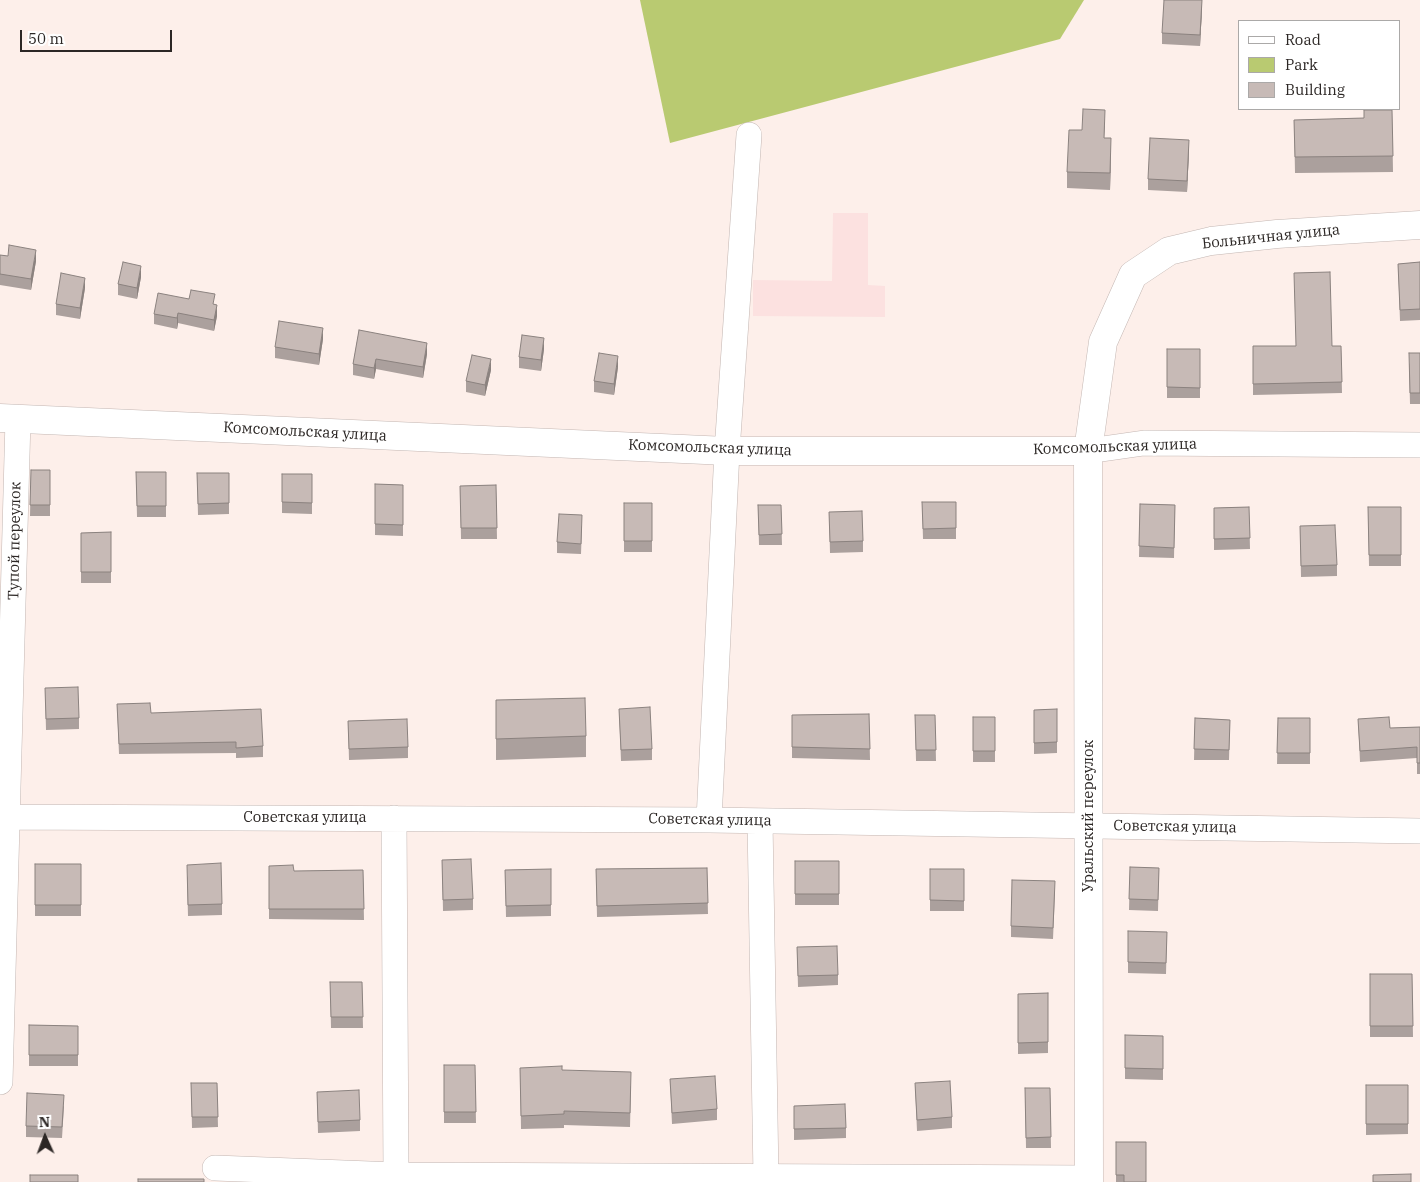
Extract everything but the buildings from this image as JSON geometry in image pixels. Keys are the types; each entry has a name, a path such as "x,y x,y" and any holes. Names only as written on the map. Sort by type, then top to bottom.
{"street":[{"path":"709,820 727,451 749,135"},
{"name":"Больничная улица","path":"1088,450 1103,342 1133,275 1169,251 1211,241 1277,234 1420,225"},
{"name":"Комсомольская улица","path":"9,418 727,451 1088,450 1144,443 1420,445"},
{"name":"Тупой переулок","path":"0,1082 9,418"},
{"name":"Уральский переулок","path":"1088,450 1089,1180"},
{"name":"Советская улица","path":"4,817 709,820 1420,830"},
{"path":"394,818 396,1174"},
{"path":"760,821 766,1176"},
{"path":"215,1168 396,1174 1089,1180"}],"shaded area":[{"path":"833,213 868,213 868,285 885,286 885,317 753,316 753,280 832,281"}],"green space":[{"path":"640,0 1084,0 1060,39 670,143"}]}
